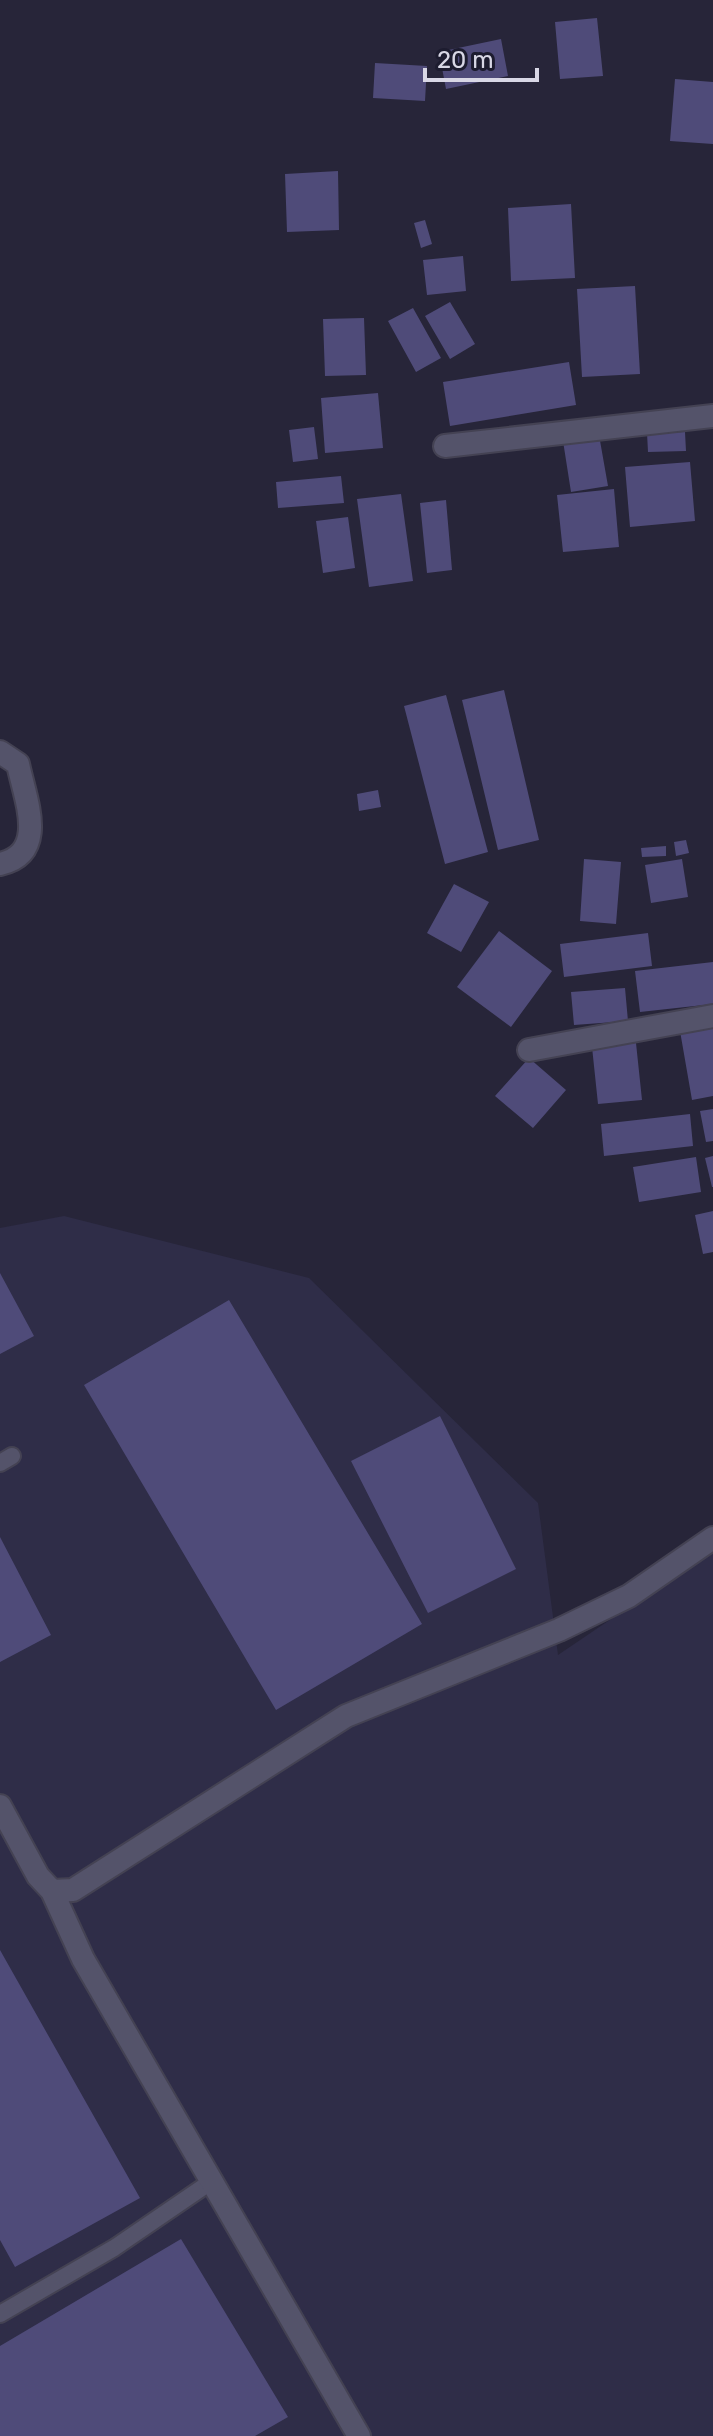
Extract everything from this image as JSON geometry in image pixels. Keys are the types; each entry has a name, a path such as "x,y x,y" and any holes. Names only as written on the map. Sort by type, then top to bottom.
{"street":[{"path":"445,446 713,416"},
{"path":"0,752 18,764 32,837 24,853 0,864"},
{"path":"529,1050 713,1016"},
{"path":"52,1891 73,1890 346,1716 615,1603 713,1538"},
{"path":"0,1806 38,1876 52,1891 83,1959 359,2436"}],"lane":[{"path":"0,2314 114,2248 212,2181"}],"shaded area":[{"path":"64,1216 309,1278 538,1503 558,1655 713,1550 713,2436 0,2436 0,1228"}],"building":[{"path":"597,18 603,76 560,79 555,22"},
{"path":"501,39 508,76 446,89 439,52"},
{"path":"375,63 427,66 425,101 373,98"},
{"path":"675,79 713,82 713,144 670,141"},
{"path":"338,171 339,230 287,232 285,174"},
{"path":"571,204 575,278 511,281 508,208"},
{"path":"425,220 432,244 421,248 414,223"},
{"path":"463,256 466,291 427,295 423,260"},
{"path":"635,286 640,374 582,377 577,289"},
{"path":"450,302 475,344 450,359 425,316"},
{"path":"413,308 441,358 416,372 388,321"},
{"path":"364,318 366,375 325,376 323,319"},
{"path":"569,362 576,405 450,426 443,382"},
{"path":"378,393 383,448 325,453 321,398"},
{"path":"314,427 318,459 293,462 289,430"},
{"path":"685,432 686,451 648,452 647,433"},
{"path":"599,435 608,486 571,492 563,441"},
{"path":"690,462 695,521 630,527 625,467"},
{"path":"341,476 344,503 278,508 276,482"},
{"path":"614,489 619,547 563,552 557,495"},
{"path":"401,494 413,581 369,587 357,499"},
{"path":"446,500 452,570 427,573 420,503"},
{"path":"348,517 355,568 323,573 316,521"},
{"path":"504,690 539,840 498,850 462,700"},
{"path":"446,695 488,852 445,864 404,706"},
{"path":"378,790 381,807 359,811 357,794"},
{"path":"686,840 689,853 676,856 674,842"},
{"path":"666,846 666,856 642,857 641,848"},
{"path":"584,859 621,862 616,924 580,921"},
{"path":"682,859 688,897 651,903 645,865"},
{"path":"454,884 489,902 461,952 427,933"},
{"path":"499,931 552,971 511,1027 457,987"},
{"path":"648,933 652,966 564,977 560,944"},
{"path":"713,962 713,1004 640,1012 635,971"},
{"path":"625,988 628,1021 574,1025 571,992"},
{"path":"713,1025 713,1096 692,1100 680,1031"},
{"path":"636,1043 642,1100 598,1104 592,1047"},
{"path":"529,1058 566,1090 533,1128 495,1096"},
{"path":"713,1109 713,1141 706,1142 700,1111"},
{"path":"690,1114 693,1146 604,1156 601,1124"},
{"path":"713,1156 713,1187 712,1187 705,1158"},
{"path":"696,1157 701,1192 639,1202 633,1167"},
{"path":"713,1211 713,1252 703,1254 695,1215"},
{"path":"0,1273 34,1336 0,1354"},
{"path":"229,1300 422,1624 276,1710 84,1385"},
{"path":"440,1416 516,1569 428,1613 351,1461"},
{"path":"0,1537 51,1635 0,1662"},
{"path":"0,1950 140,2198 15,2267 0,2240"},
{"path":"181,2239 288,2417 255,2436 0,2436 0,2346"}]}
